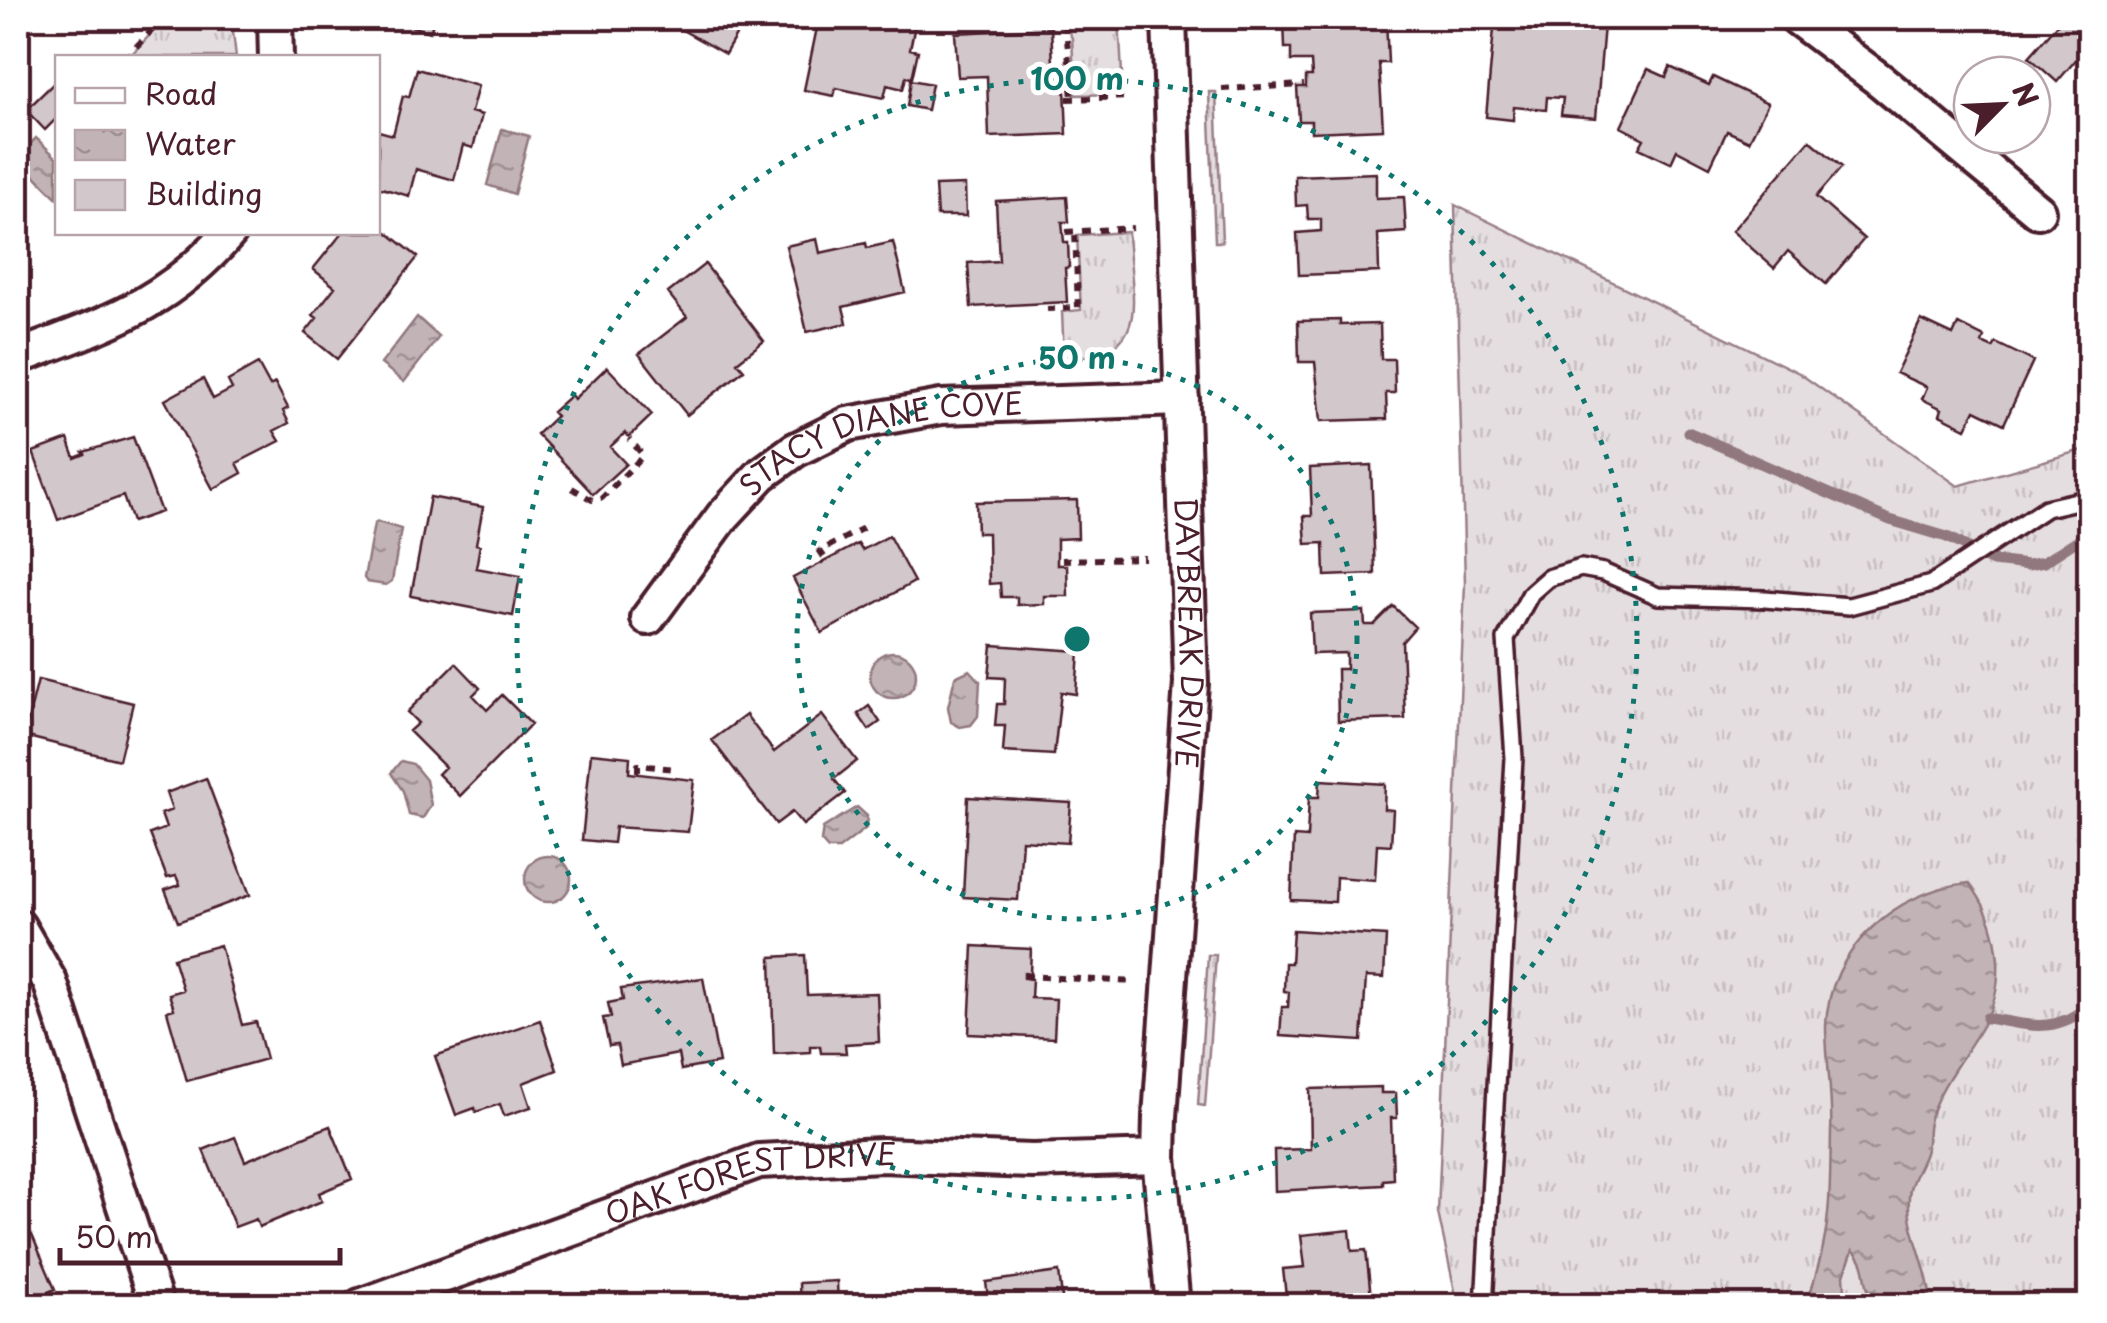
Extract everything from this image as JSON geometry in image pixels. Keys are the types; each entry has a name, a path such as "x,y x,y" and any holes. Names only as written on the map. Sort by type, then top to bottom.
{"street":[{"path":"275,18 276,55"},
{"name":"DAYBREAK DRIVE","path":"1169,18 1190,683 1159,1157 1173,1306"},
{"path":"1797,18 1882,81 2038,211"},
{"path":"18,357 119,318 164,295 198,267 227,235"},
{"name":"STACY DIANE COVE","path":"648,618 724,516 762,474 795,450 848,424 941,407 1182,399"},
{"path":"18,926 50,982 156,1306"},
{"name":"OAK FOREST DRIVE","path":"360,1306 759,1162 882,1155 1032,1162 1159,1157"}],"lane":[{"path":"1484,1306 1514,758 1506,639 1531,592 1548,578 1581,568 1602,572 1658,596 1849,606 1931,584 2046,508 2090,498"}],"path":[{"path":"128,55 164,18"},
{"path":"1031,24 1060,23 1066,28 1069,99 1128,98"},
{"path":"1222,88 1304,85"},
{"path":"1066,232 1133,228"},
{"path":"1048,309 1078,308 1075,231"},
{"path":"572,488 586,498 602,498 641,458 629,439"},
{"path":"824,557 820,551 864,528"},
{"path":"1062,560 1146,558"},
{"path":"638,772 638,765 675,769"},
{"path":"1024,976 1135,982"}],"green space":[{"path":"166,18 225,18 233,32 236,55 131,55"},
{"path":"1045,18 1119,18 1123,94 1075,95 1072,38 1063,21"},
{"path":"1209,92 1216,92 1222,242 1215,242"},
{"path":"1455,205 1799,373 1958,486 2089,448 2089,1305 1458,1305 1438,1213 1465,583"},
{"path":"1128,232 1133,301 1125,335 1113,347 1093,355 1064,358 1062,312 1081,310 1077,235"},
{"path":"1208,955 1216,955 1205,1106 1198,1105"}],"water":[{"path":"502,129 529,136 514,194 487,185"},
{"path":"36,138 55,156 55,196 18,159"},
{"path":"417,317 439,337 404,382 381,364"},
{"path":"374,524 401,529 392,581 386,585 364,578"},
{"path":"893,652 909,659 916,675 909,691 893,698 877,691 870,675 877,659"},
{"path":"970,670 980,681 978,716 971,725 960,727 951,722 948,707 955,677"},
{"path":"401,761 413,764 426,780 431,805 423,818 409,815 403,791 391,773"},
{"path":"857,807 867,816 866,828 839,849 828,849 821,841 823,828"},
{"path":"548,856 564,863 571,879 564,895 548,902 532,895 525,879 532,863"},
{"path":"1969,883 1993,931 1997,987 1985,1021 1936,1103 1929,1120 1925,1153 1910,1189 1912,1229 1930,1295 1922,1304 1883,1299 1874,1304 1862,1262 1853,1250 1844,1275 1846,1305 1807,1305 1821,1254 1830,1190 1826,1026 1839,972 1871,928 1893,911 1917,897"}],"building":[{"path":"383,18 435,18 430,32"},
{"path":"661,18 746,18 725,54"},
{"path":"819,18 861,18 860,21 881,26 882,18 915,25 910,49 918,51 912,78 906,77 903,89 887,85 884,98 836,88 834,96 804,90"},
{"path":"1284,18 1386,18 1388,63 1379,63 1383,129 1311,132 1311,121 1299,121 1297,87 1306,87 1306,76 1312,76 1311,61 1291,61 1291,48 1285,48"},
{"path":"1495,18 1541,18 1564,22 1564,28 1570,28 1570,22 1604,25 1596,118 1561,115 1563,98 1547,97 1546,110 1514,107 1513,120 1486,117"},
{"path":"2063,18 2090,18 2090,63 2080,55 2057,82 2052,78 2052,55 2031,55"},
{"path":"1051,28 1053,63 1064,63 1067,134 989,137 987,76 958,77 955,33"},
{"path":"1670,67 1709,85 1713,77 1768,103 1749,141 1727,131 1710,167 1677,150 1671,163 1639,148 1644,139 1621,127 1648,69 1666,77"},
{"path":"417,69 478,86 471,112 482,115 473,148 463,145 454,180 416,169 409,196 380,188 380,131 393,135 403,96 409,97"},
{"path":"911,80 932,84 927,110 907,106"},
{"path":"55,82 55,120 45,130 26,110"},
{"path":"1810,140 1842,167 1816,197 1864,239 1826,284 1788,251 1774,268 1732,231"},
{"path":"1376,173 1376,198 1404,197 1406,232 1378,234 1379,272 1299,275 1297,233 1321,231 1321,219 1308,219 1307,205 1296,206 1295,176"},
{"path":"965,185 966,216 937,216 935,186"},
{"path":"1067,197 1069,222 1062,222 1064,242 1068,242 1067,302 971,307 968,263 999,261 996,201"},
{"path":"380,227 418,257 337,359 305,333 317,318 313,315 335,287 313,269 341,235 380,235"},
{"path":"817,239 820,253 866,243 867,248 893,242 905,292 843,307 847,323 807,332 786,246"},
{"path":"705,264 764,341 737,362 744,370 687,415 639,354 687,317 668,293"},
{"path":"1340,320 1340,325 1380,324 1381,359 1394,359 1395,393 1386,393 1387,419 1321,421 1315,362 1299,362 1298,321"},
{"path":"1921,320 1953,335 1958,324 1984,337 1982,343 1993,348 1996,343 2033,361 2004,424 1975,410 1966,428 1940,415 1942,409 1922,399 1927,387 1896,373"},
{"path":"258,364 270,386 275,383 288,408 283,411 289,423 274,431 280,441 237,463 242,473 213,489 165,400 203,379 213,399 232,389 228,381"},
{"path":"607,367 652,415 629,437 625,433 610,447 626,464 593,494 537,434 556,416 552,412 571,395 574,399"},
{"path":"133,437 161,512 132,522 123,496 58,520 33,452 68,439 75,458"},
{"path":"1371,465 1375,574 1325,576 1324,543 1306,544 1304,516 1312,516 1310,468"},
{"path":"430,497 483,507 476,568 520,576 513,616 411,596"},
{"path":"1077,500 1078,538 1057,539 1057,565 1067,565 1068,596 1044,596 1044,604 1017,605 1017,597 1001,597 1000,583 989,584 988,533 977,533 976,502"},
{"path":"889,536 914,582 822,633 793,578 858,544 862,550"},
{"path":"1393,606 1415,627 1402,642 1405,719 1338,721 1337,669 1346,669 1346,653 1312,654 1310,613 1364,611 1365,625 1374,625"},
{"path":"992,645 1079,651 1076,694 1061,692 1054,755 1003,752 1005,726 995,726 997,704 1004,704 1005,678 989,677"},
{"path":"456,663 480,688 473,695 487,710 502,695 531,724 460,796 438,774 445,767 409,731 418,723 407,712"},
{"path":"38,680 133,703 119,760 24,736"},
{"path":"869,706 880,722 869,730 858,714"},
{"path":"746,715 774,752 822,715 857,761 834,779 845,793 803,825 792,812 776,824 712,740"},
{"path":"591,753 630,757 629,773 694,780 688,832 615,827 613,843 582,840"},
{"path":"206,778 250,895 178,922 165,890 180,885 176,876 167,878 150,834 166,828 161,814 172,810 166,793"},
{"path":"1320,780 1385,784 1384,809 1393,810 1391,845 1377,844 1375,880 1336,877 1335,902 1291,900 1294,837 1307,838 1309,797 1319,797"},
{"path":"968,797 1071,803 1068,843 1022,840 1018,900 963,897"},
{"path":"1293,930 1386,936 1384,978 1366,977 1362,1041 1280,1036 1282,1007 1288,1007 1285,963 1291,963"},
{"path":"220,945 242,1025 256,1022 266,1059 187,1081 167,1011 174,1009 169,994 183,990 173,958"},
{"path":"973,946 1031,949 1030,974 1024,973 1024,978 1032,979 1031,998 1056,999 1054,1038 969,1034"},
{"path":"805,955 807,995 877,993 879,1042 845,1044 846,1053 821,1053 820,1046 810,1046 810,1052 774,1054 771,957"},
{"path":"703,978 719,1063 681,1070 678,1054 621,1065 617,1045 609,1046 603,1018 611,1017 608,1003 623,1000 621,989"},
{"path":"540,1020 557,1070 523,1083 531,1107 504,1116 500,1104 456,1115 435,1056"},
{"path":"1381,1087 1381,1093 1396,1093 1397,1118 1391,1118 1393,1179 1383,1180 1383,1185 1275,1191 1274,1150 1311,1149 1310,1089"},
{"path":"330,1126 352,1179 319,1193 322,1201 259,1227 256,1219 235,1227 203,1150 235,1137 245,1161"},
{"path":"1350,1230 1352,1251 1366,1250 1372,1306 1287,1306 1283,1269 1305,1267 1301,1235"},
{"path":"32,1235 55,1289 18,1306 18,1241"},
{"path":"1059,1272 1063,1306 989,1306 986,1282"},
{"path":"837,1281 838,1306 800,1306 799,1283"},
{"path":"891,1295 892,1306 850,1306 852,1298"}],"waterway":[{"path":"1688,432 1890,520 1947,537 1993,561 2028,565 2044,562 2090,532"},
{"path":"1987,1018 2029,1025 2053,1024 2090,1005"}]}
